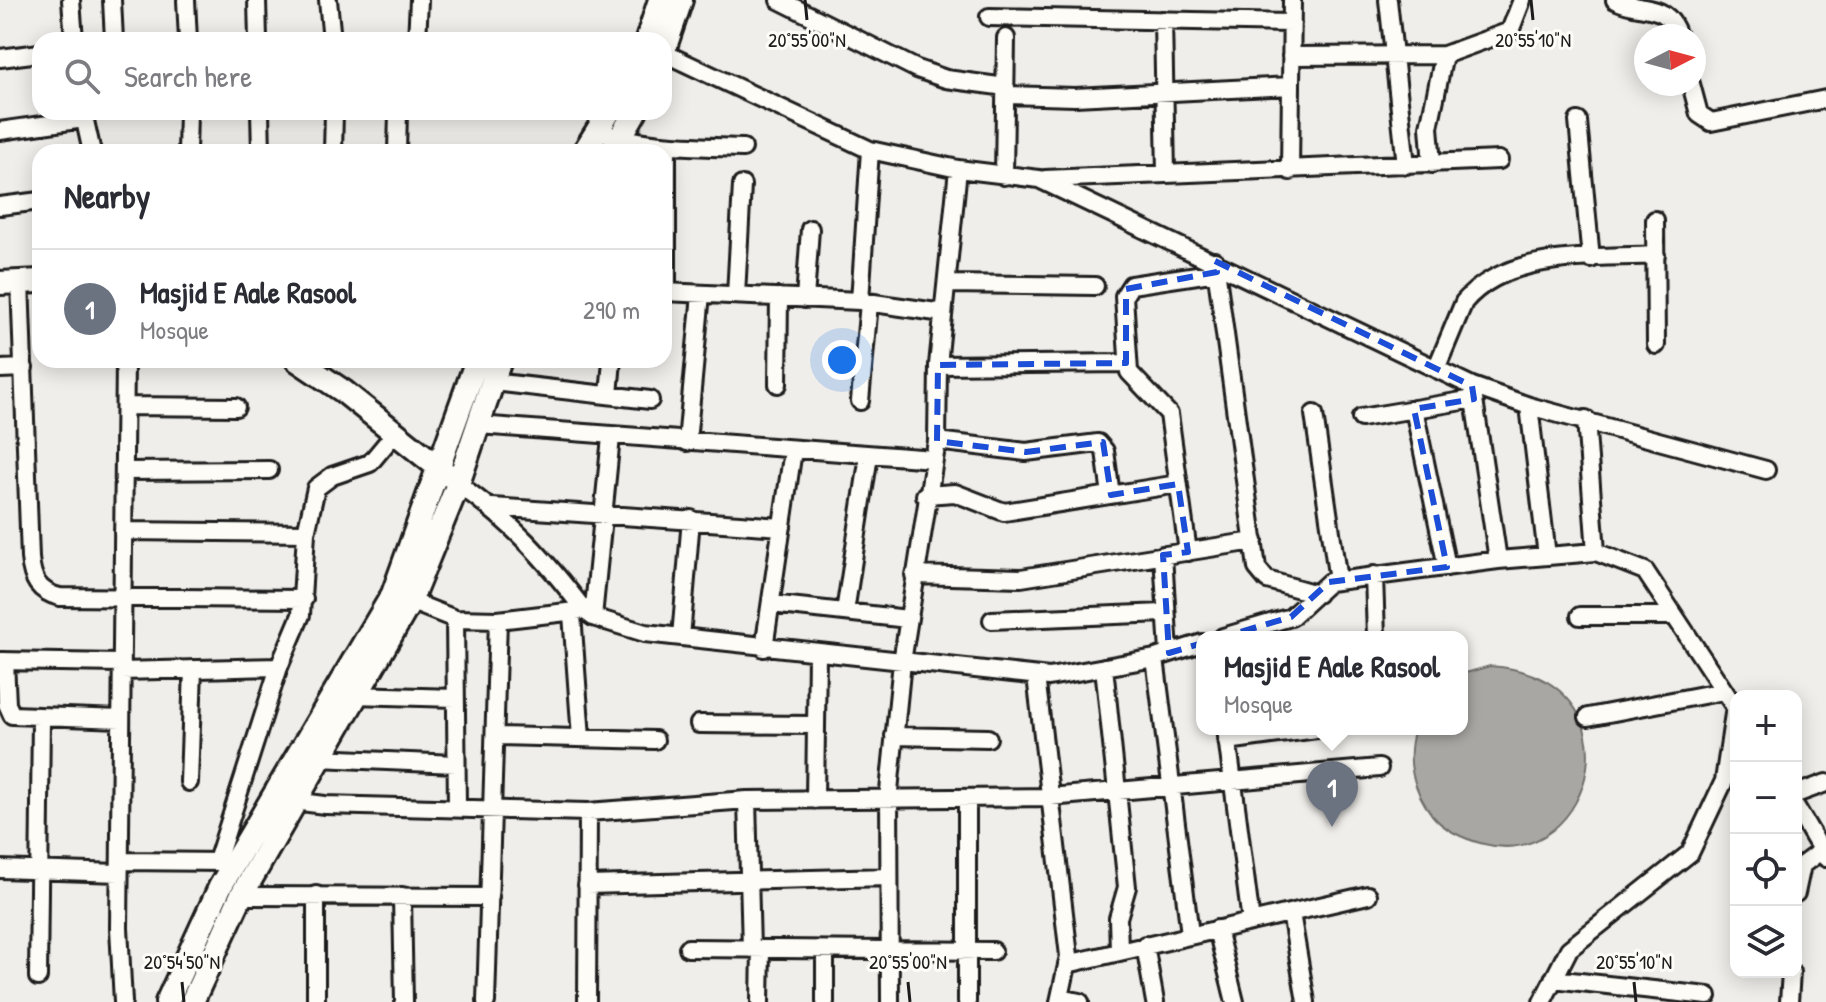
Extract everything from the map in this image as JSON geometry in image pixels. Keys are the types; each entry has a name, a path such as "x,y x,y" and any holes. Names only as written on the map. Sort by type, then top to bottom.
{"street":[{"path":"71,0 73,32"},
{"path":"112,0 114,32"},
{"path":"186,0 188,32"},
{"path":"257,0 258,32"},
{"path":"328,0 331,32"},
{"path":"417,32 419,0"},
{"path":"650,32 660,0"},
{"path":"671,32 681,0"},
{"path":"779,0 917,69 1006,91 1164,92 1291,86"},
{"path":"1060,0 1061,18"},
{"path":"1290,171 1292,0"},
{"path":"1388,0 1406,165"},
{"path":"1291,56 1444,55 1510,31 1522,0"},
{"path":"1615,0 1664,12 1673,24"},
{"path":"989,17 1292,23"},
{"path":"1163,20 1166,174"},
{"path":"1004,176 1006,38"},
{"path":"0,58 32,54"},
{"path":"1432,164 1429,127 1444,55"},
{"path":"672,56 870,150 1004,176 1039,179 1290,171 1499,160"},
{"path":"1694,96 1699,114 1711,122 1826,99"},
{"path":"0,131 58,120"},
{"path":"85,120 90,144"},
{"path":"187,144 188,120"},
{"path":"260,120 261,144"},
{"path":"333,144 334,120"},
{"path":"397,144 398,120"},
{"path":"617,144 631,120"},
{"path":"1578,121 1591,259"},
{"path":"589,144 603,122 615,144"},
{"path":"672,146 743,148"},
{"path":"860,401 870,150"},
{"path":"890,1002 889,799 894,736 925,495 937,441 938,365 958,169"},
{"path":"1039,179 1216,267 1436,369 1473,393 1586,419 1766,470"},
{"path":"736,295 742,185"},
{"path":"0,206 32,202"},
{"path":"1655,220 1656,345"},
{"path":"805,299 810,229"},
{"path":"1436,369 1457,314 1471,293 1522,265 1656,255"},
{"path":"1188,552 1169,414 1132,379 1126,363 1126,289 1131,285 1216,267"},
{"path":"1216,267 1261,575 1317,594"},
{"path":"20,282 30,558 35,583 50,595 60,597 304,599"},
{"path":"947,284 1095,286"},
{"path":"672,292 864,302 943,313"},
{"path":"687,442 701,294"},
{"path":"778,384 779,297"},
{"path":"938,365 1126,363"},
{"path":"0,369 24,368"},
{"path":"123,1002 120,867 125,368"},
{"path":"308,368 492,507 536,549 583,614"},
{"path":"226,862 402,598 438,467 490,368"},
{"path":"192,1002 241,896 354,695 458,484 478,425 491,368"},
{"path":"499,368 609,395 650,400"},
{"path":"609,395 611,368"},
{"path":"1361,418 1414,409 1473,393"},
{"path":"1473,393 1498,560"},
{"path":"125,406 236,407"},
{"path":"1529,406 1547,556"},
{"path":"1414,409 1447,567"},
{"path":"1314,414 1338,581"},
{"path":"1586,419 1596,552"},
{"path":"478,425 934,459"},
{"path":"167,1002 226,862 279,667 301,615 306,533 312,496 319,483 370,463 395,433"},
{"path":"581,738 583,614 602,514 611,437"},
{"path":"937,441 1026,452 1098,443 1105,451 1111,495"},
{"path":"764,648 793,450"},
{"path":"845,612 869,455"},
{"path":"124,471 269,470"},
{"path":"925,495 955,493 1004,512 1178,484"},
{"path":"492,507 782,527"},
{"path":"681,637 691,519"},
{"path":"123,531 306,533"},
{"path":"914,575 1021,578 1254,541"},
{"path":"1243,631 1291,617 1329,582 1498,560 1596,552 1645,571 1730,700"},
{"path":"1163,555 1162,655 1172,787 1190,934"},
{"path":"1374,575 1376,631"},
{"path":"402,598 455,619 498,620 583,614 645,633 1049,677 1162,655 1196,645"},
{"path":"771,604 908,619"},
{"path":"992,620 1164,613"},
{"path":"1580,616 1674,616"},
{"path":"455,619 457,806"},
{"path":"486,1002 498,620"},
{"path":"815,800 817,654"},
{"path":"121,719 17,718 8,711 3,661 193,669 279,667"},
{"path":"1104,667 1127,887 1118,918 1119,951"},
{"path":"189,782 193,669"},
{"path":"1036,676 1067,964 1060,1000 1080,1002"},
{"path":"1588,717 1724,691"},
{"path":"354,695 455,698"},
{"path":"38,977 41,719"},
{"path":"699,724 816,725"},
{"path":"1227,735 1251,922"},
{"path":"495,736 655,740"},
{"path":"894,736 988,738"},
{"path":"1542,1002 1569,949 1690,853 1724,781 1730,741"},
{"path":"318,758 456,764"},
{"path":"293,801 325,805 457,806 588,812 747,800 1050,797 1379,768"},
{"path":"1802,792 1826,783"},
{"path":"967,798 967,1002"},
{"path":"747,800 749,881 760,1002"},
{"path":"587,1002 588,812"},
{"path":"1802,817 1824,854 1802,865"},
{"path":"0,869 259,863"},
{"path":"587,885 889,877"},
{"path":"316,895 316,1002"},
{"path":"1067,964 1368,895"},
{"path":"241,896 490,897"},
{"path":"402,896 404,1002"},
{"path":"1291,913 1306,1002"},
{"path":"1217,929 1235,1002"},
{"path":"1145,945 1155,1002"},
{"path":"688,948 993,951"},
{"path":"825,950 825,1002"},
{"path":"1789,1002 1791,978"},
{"path":"1553,979 1708,996"}],"highlighted area":[{"path":"1215,261 1472,386 1474,399 1414,409 1447,567 1329,582 1291,617 1169,653 1163,555 1188,552 1178,484 1111,495 1103,442 1026,452 937,441 938,365 1126,363 1126,289 1217,272"}],"shaded area":[{"path":"1490,666 1539,678 1570,702 1586,734 1587,769 1575,803 1553,829 1522,845 1484,844 1449,830 1432,815 1416,785 1411,763 1414,735 1468,735 1468,672"}],"place":[{"name":"Masjid E Aale Rasool","path":"1332,827"}]}
